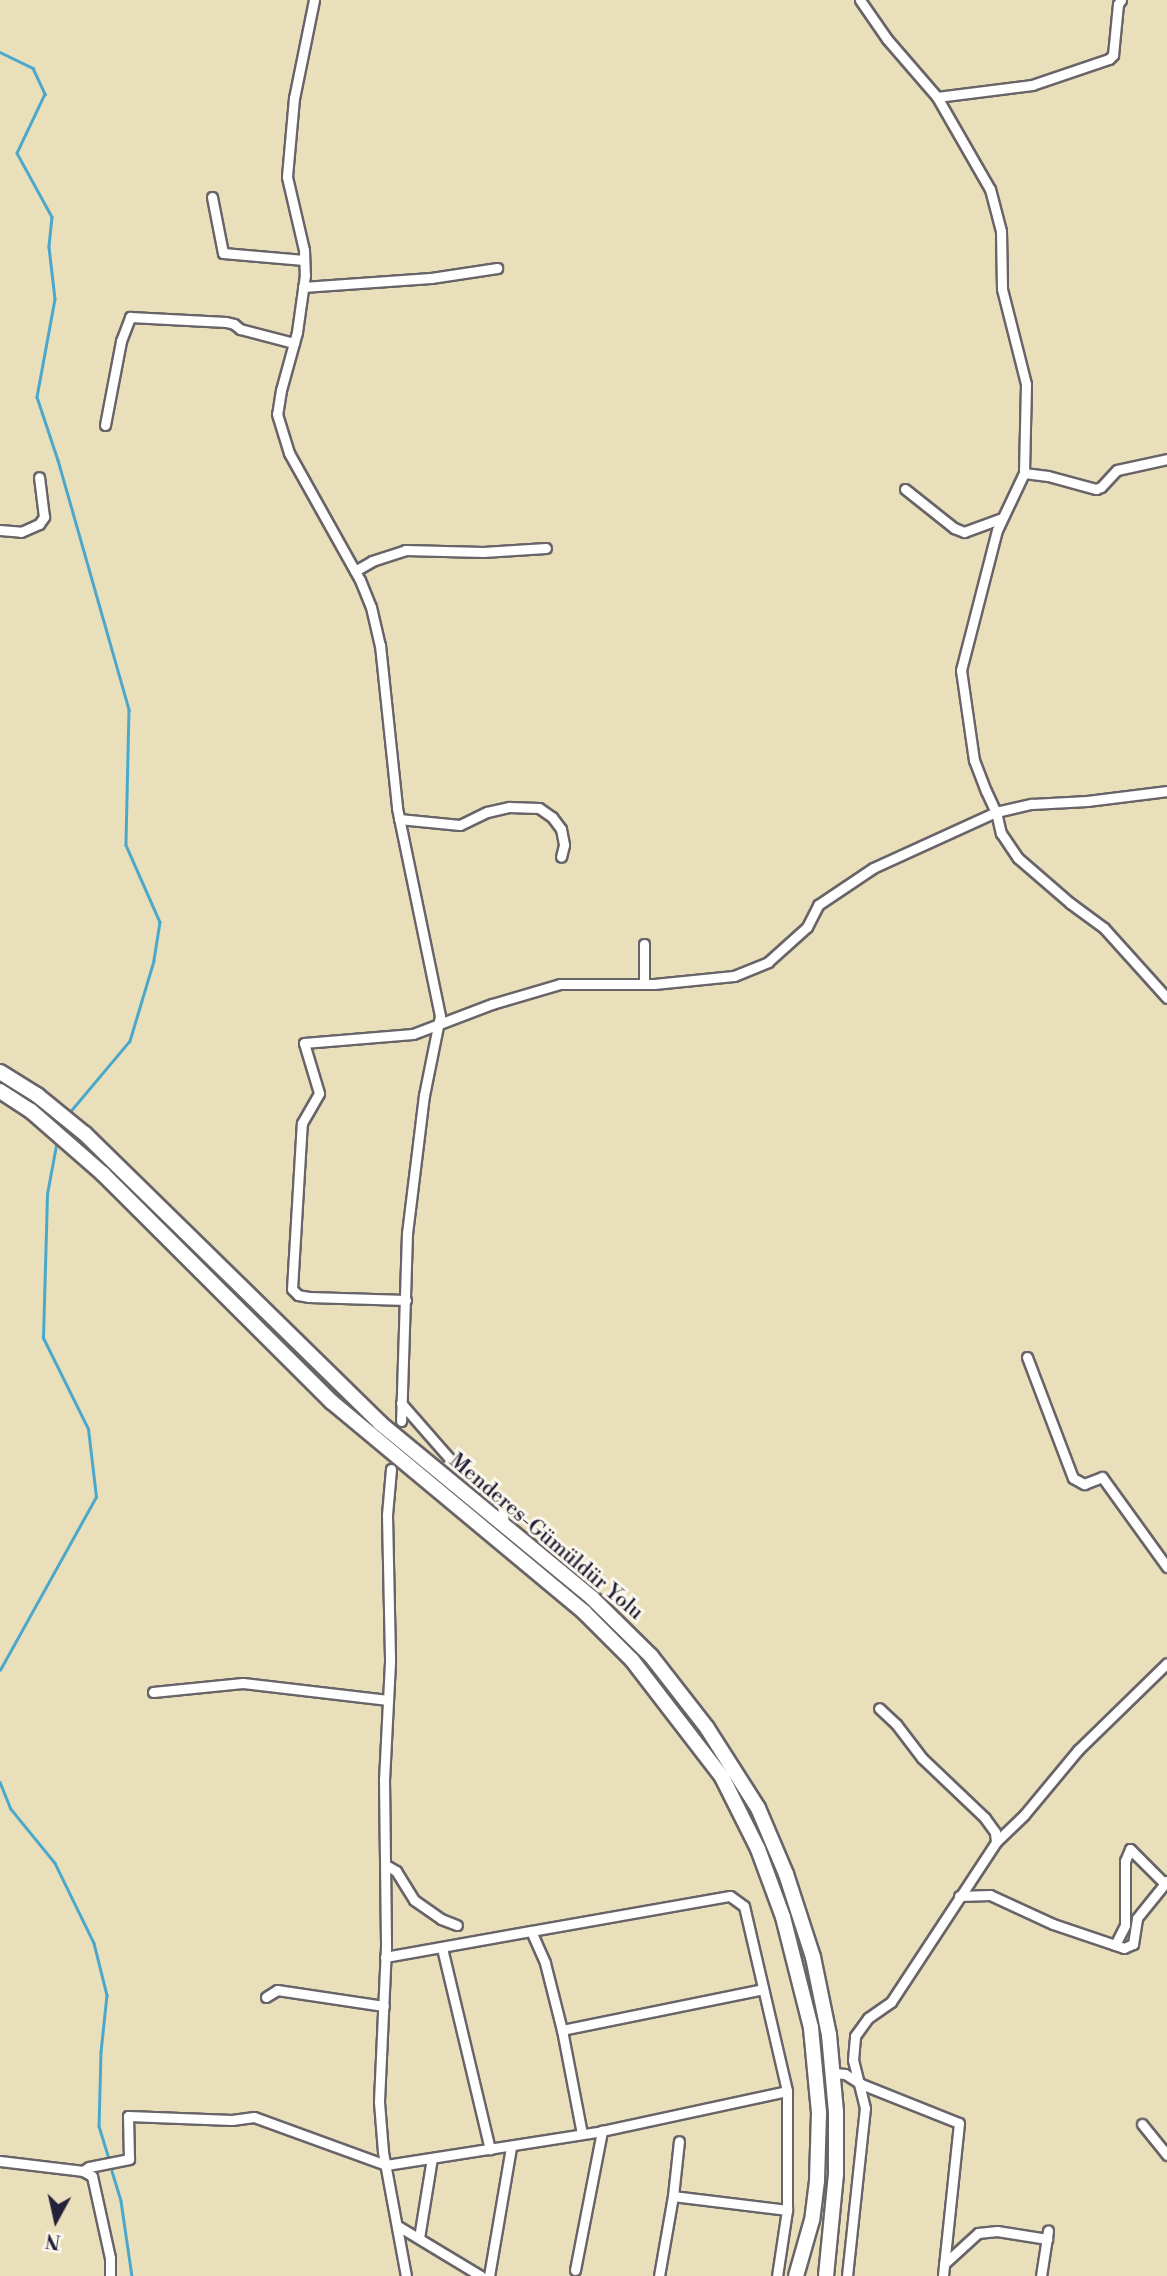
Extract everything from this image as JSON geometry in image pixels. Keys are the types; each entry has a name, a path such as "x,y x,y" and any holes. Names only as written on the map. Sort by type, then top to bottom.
{"main road":[{"name":"Menderes-Gümüldür Yolu","path":"0,1072 37,1095 85,1134 380,1423 592,1598 651,1656 707,1728 758,1808 786,1874 813,1957 834,2073 836,2174 826,2276"},
{"name":"Menderes-Gümüldür Yolu","path":"0,1091 31,1111 77,1151 332,1402 584,1612 632,1660 722,1777 758,1849 783,1917 811,2028 819,2113 817,2181 812,2220 796,2276"}],"street":[{"path":"314,0 294,98 286,177 304,260 303,287 294,342 277,414 289,453 355,571 371,607 380,645 399,819 440,1016 418,1139 407,1233 401,1421"},
{"path":"860,0 887,39 937,97 990,189 1001,231 1002,289 1026,384 1024,473 1002,518 961,670 974,760 996,812 1001,833 1018,858 1041,880 1104,928 1167,998"},
{"path":"937,97 1032,85 1109,59 1114,45 1118,4 1121,0"},
{"path":"212,197 223,253 304,260"},
{"path":"303,287 431,278 497,268"},
{"path":"105,425 121,341 130,317 226,322 240,329 294,342"},
{"path":"1024,473 1048,476 1096,489 1117,470 1167,458"},
{"path":"0,530 21,532 39,524 44,517 39,477"},
{"path":"905,489 954,528 964,532 1002,518"},
{"path":"355,571 372,561 405,550 483,552 546,548"},
{"path":"406,1300 309,1297 298,1295 292,1289 302,1123 319,1093 304,1043 412,1034 492,1004 560,984 644,984 734,976 768,962 807,927 818,905 873,868 996,812 1032,804 1087,801 1167,791"},
{"path":"399,819 460,824 486,812 509,807 540,808 561,830 564,845 561,857"},
{"path":"644,944 644,984"},
{"path":"1027,1357 1073,1478 1084,1484 1102,1477 1167,1567"},
{"path":"401,1403 458,1468 502,1503 504,1525"},
{"path":"391,1469 387,1515 385,1958 379,2102 386,2165 406,2276"},
{"path":"847,2276 865,2108 853,2060 855,2036 868,2018 891,2002 996,1842 1024,1815 1078,1751 1167,1663"},
{"path":"153,1692 243,1683 388,1700"},
{"path":"879,1708 896,1724 922,1758 985,1818 995,1832 996,1842"},
{"path":"959,1896 990,1895 1053,1924 1115,1945 1124,1948 1133,1944 1137,1918 1166,1883 1130,1849 1125,1861 1125,1924 1115,1945"},
{"path":"386,1865 396,1871 414,1900 441,1919 457,1925"},
{"path":"385,1958 730,1896 744,1906 787,2091 787,2210 777,2276"},
{"path":"531,1931 545,1963 562,2030 582,2134"},
{"path":"442,1948 490,2149"},
{"path":"562,2030 763,1989"},
{"path":"266,1997 277,1990 383,2006"},
{"path":"834,2073 845,2074 861,2084 959,2123 943,2276"},
{"path":"83,2171 89,2167 129,2159 128,2116 232,2120 254,2117 386,2165 602,2131 787,2091"},
{"path":"1142,2124 1167,2155"},
{"path":"575,2270 602,2131"},
{"path":"659,2276 673,2196 679,2141"},
{"path":"489,2276 511,2147"},
{"path":"419,2238 432,2158"},
{"path":"0,2161 83,2171 92,2176 99,2194 110,2276"},
{"path":"673,2196 787,2210"},
{"path":"398,2226 481,2276"},
{"path":"944,2264 978,2233 997,2231 1047,2235 1041,2276"}],"waterway":[{"path":"0,52 33,68 45,94 17,153 52,217 49,247 55,299 37,397 58,460 129,710 126,845 160,922 154,961 130,1041 68,1115"},
{"path":"0,1670 96,1497 88,1429 43,1338 47,1194 57,1140"},
{"path":"0,1782 11,1809 55,1863 94,1943 107,1995 101,2052 99,2126 108,2156"},
{"path":"112,2171 121,2201 132,2276"}]}
